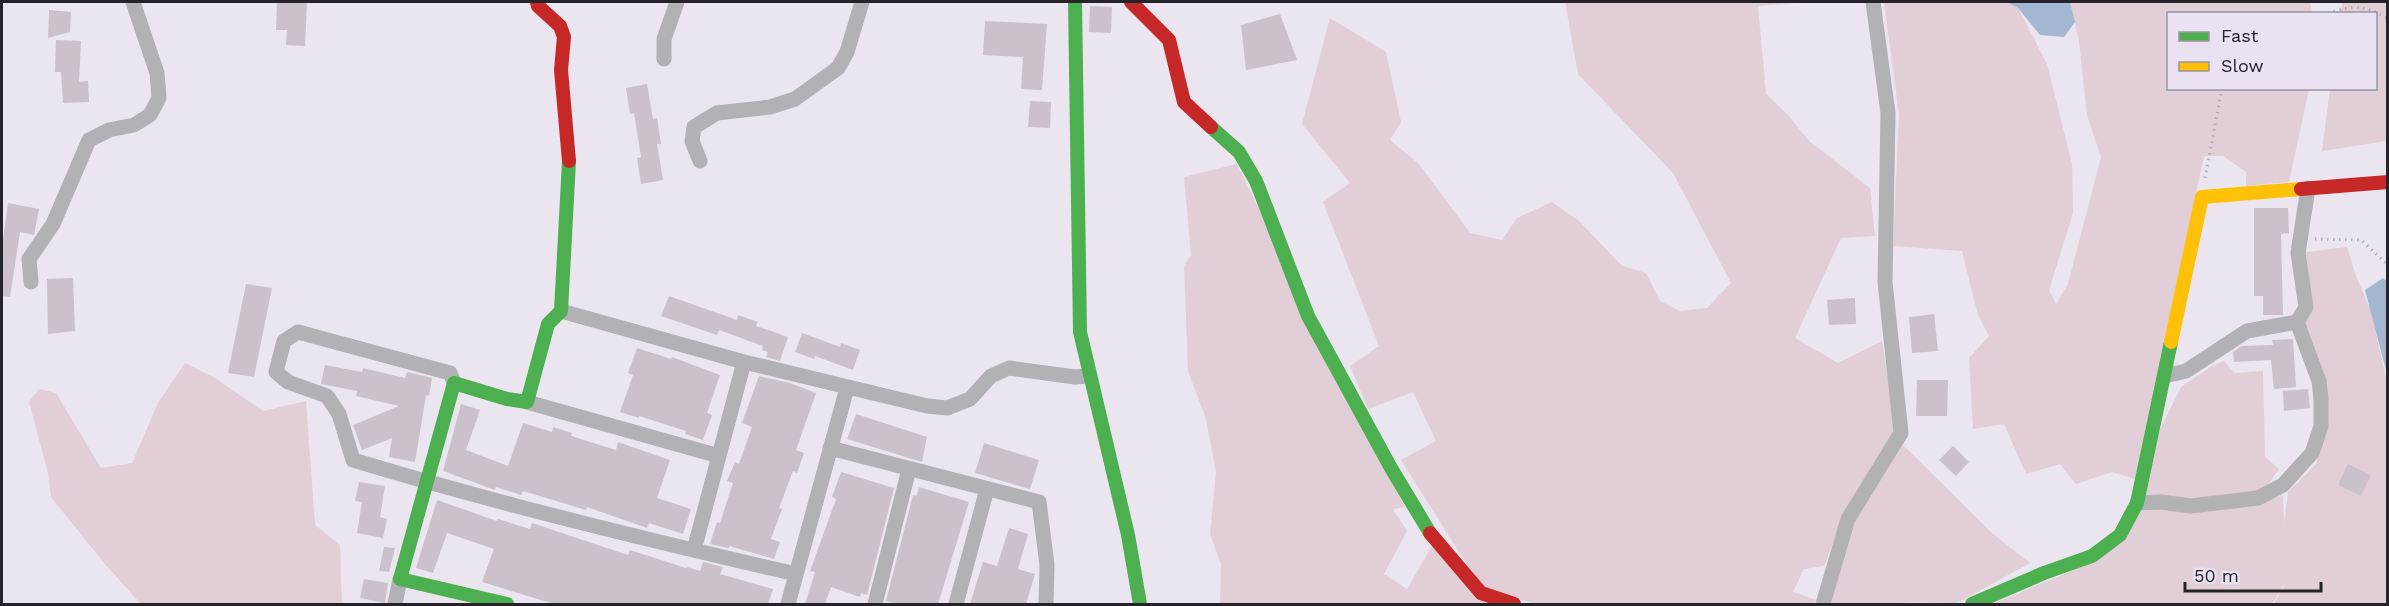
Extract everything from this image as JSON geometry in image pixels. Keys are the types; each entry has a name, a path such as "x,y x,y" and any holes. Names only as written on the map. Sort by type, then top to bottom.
{"street":[{"path":"31,282 29,259 53,224 89,140 109,130 134,125 150,115 159,98 157,73 133,2"},
{"path":"527,402 548,324 561,311 570,157 561,70 564,37 560,26 538,6 537,2"},
{"path":"664,60 664,39 678,2"},
{"path":"700,160 692,141 694,127 717,113 770,107 795,99 838,68 847,52 862,2"},
{"path":"1075,2 1080,332 1088,376 1135,566 1140,604"},
{"path":"1131,2 1169,40 1184,102 1239,152 1256,181 1308,316 1391,468 1432,537 1481,593 1514,604"},
{"path":"1823,604 1848,519 1901,433 1885,282 1888,113 1874,2"},
{"path":"1972,604 2044,573 2092,556 2120,534 2137,503 2202,198 2388,182"},
{"path":"2165,376 2186,371 2247,331 2297,322 2306,308 2298,253 2308,188"},
{"path":"561,311 744,362 927,406 947,408 970,399 991,376 1009,368 1075,377 1088,376"},
{"path":"2137,503 2161,502 2192,506 2258,498 2283,485 2312,453 2321,426 2319,381 2297,322"},
{"path":"395,604 400,579 426,482 454,383 450,373 298,332 284,341 276,372 288,382 327,396 339,414 353,460 426,482 796,574"},
{"path":"694,550 744,362"},
{"path":"454,383 719,456"},
{"path":"788,604 847,388"},
{"path":"830,448 1039,502 1047,565 1046,604"},
{"path":"875,604 909,469"},
{"path":"956,604 987,489"},
{"path":"400,579 507,604"}],"path":[{"path":"2333,12 2347,6 2374,10 2388,19"},
{"path":"2202,198 2222,90"},
{"path":"2300,239 2361,240 2388,265"}],"shaded area":[{"path":"1565,2 1807,2 1758,6 1766,94 1788,115 1809,141 1870,188 1875,236 1841,238 1795,338 1838,363 1882,341 1896,431 1842,519 1824,566 1804,569 1793,592 1816,600 1813,604 1536,604 1483,590 1401,460 1436,441 1413,392 1368,409 1350,366 1379,346 1323,202 1350,183 1302,124 1330,18 1386,52 1401,122 1390,140 1419,164 1470,233 1502,240 1517,218 1552,202 1579,221 1622,266 1646,273 1660,301 1680,311 1707,308 1731,283 1673,173 1578,74"},
{"path":"1884,2 2007,2 2018,8 2047,64 2072,164 2073,213 2049,290 2056,304 2068,284 2101,157 2087,115 2079,41 2070,2 2310,2 2312,12 2167,12 2167,90 2309,90 2289,182 2246,186 2246,172 2223,156 2204,156 2135,479 2112,472 2076,484 2060,464 2026,474 2004,424 1973,429 1969,358 1989,336 1978,315 1962,251 1893,246 1899,115"},
{"path":"2343,2 2387,2 2387,141 2322,151 2330,90 2377,90 2377,12 2340,12"},
{"path":"1237,164 1405,507 1393,509 1407,531 1384,574 1407,589 1432,546 1495,604 1220,604 1221,564 1210,534 1216,472 1206,419 1188,371 1184,266 1191,255 1184,177"},
{"path":"2347,247 2371,311 2387,382 2387,604 2274,604 2287,580 2272,604 1992,604 2096,561 2140,512 2160,505 2262,500 2283,496 2284,523 2288,492 2317,463 2324,386 2297,322 2306,307 2298,253"},
{"path":"2224,361 2235,373 2263,371 2265,457 2279,469 2264,490 2188,502 2143,494 2156,438 2181,387 2212,366"},
{"path":"185,363 215,378 263,411 306,401 315,525 340,545 342,604 141,604 104,563 51,497 48,473 29,402 39,389 56,393 101,468 132,463 158,403"},
{"path":"1903,445 1992,533 2030,563 1957,603 1830,604 1855,522"}],"water":[{"path":"2007,2 2070,2 2075,22 2064,37 2040,35 2018,8"},
{"path":"2383,278 2387,281 2387,374 2365,290"}],"building":[{"path":"277,2 307,2 305,46 286,45 287,30 276,30"},
{"path":"1090,6 1112,7 1111,33 1089,32"},
{"path":"49,10 71,12 70,32 48,38"},
{"path":"1280,14 1297,60 1246,70 1241,25"},
{"path":"985,21 1047,24 1042,90 1021,89 1023,57 983,55"},
{"path":"56,40 81,41 79,82 88,81 89,102 63,103 61,72 55,72"},
{"path":"647,84 653,119 657,118 661,144 657,144 663,180 641,184 637,158 641,157 634,113 630,114 626,88"},
{"path":"1030,101 1051,102 1050,128 1028,127"},
{"path":"8,203 39,209 34,235 20,232 10,297 2,296 2,248"},
{"path":"2254,208 2288,208 2289,233 2281,234 2283,315 2263,315 2263,296 2254,296"},
{"path":"73,278 75,331 48,334 47,279"},
{"path":"246,284 272,288 254,377 228,373"},
{"path":"669,296 737,320 738,315 758,322 756,326 788,337 780,361 766,357 768,352 762,350 763,346 719,330 717,335 661,316"},
{"path":"1855,298 1856,324 1829,325 1827,300"},
{"path":"1934,314 1938,351 1912,353 1909,317"},
{"path":"802,333 840,347 841,343 860,350 853,370 815,356 814,359 795,352"},
{"path":"2293,339 2296,387 2274,389 2271,360 2234,362 2233,352 2241,346 2273,345 2272,340"},
{"path":"637,348 671,359 672,357 720,375 707,413 712,415 703,440 685,434 686,431 620,412 633,375 628,373"},
{"path":"325,365 362,372 363,368 405,378 407,372 432,378 429,396 426,395 415,462 389,457 392,438 362,450 353,425 399,406 356,396 357,391 321,384"},
{"path":"759,376 790,383 816,393 796,450 804,453 797,473 793,471 779,508 782,509 771,539 780,542 774,559 729,546 729,548 710,544 717,522 720,523 733,483 727,481 735,462 739,464 752,427 742,423"},
{"path":"1917,380 1948,380 1947,416 1916,416"},
{"path":"2308,389 2310,408 2284,411 2283,391"},
{"path":"461,404 480,410 466,450 508,466 523,423 552,432 553,427 572,433 571,436 616,450 618,442 670,460 657,498 691,509 683,534 649,523 647,528 587,507 586,510 523,491 521,495 496,487 495,490 443,471"},
{"path":"856,414 927,437 922,462 847,439"},
{"path":"984,443 1039,460 1030,489 975,473"},
{"path":"1953,446 1969,462 1956,476 1939,460"},
{"path":"2348,464 2371,475 2361,496 2338,485"},
{"path":"841,472 894,488 867,595 861,593 860,597 831,587 825,604 805,604 815,572 810,571 836,499 832,497"},
{"path":"359,482 385,486 380,517 387,519 383,538 357,533 362,502 355,501"},
{"path":"919,487 969,502 938,604 898,604 886,601 913,495 917,496"},
{"path":"437,500 497,521 498,519 530,529 532,523 628,555 630,550 700,571 703,562 723,567 720,574 773,589 768,604 554,604 482,582 494,549 447,533 433,573 416,568"},
{"path":"1009,528 1028,534 1018,569 1035,574 1026,604 970,604 983,562 997,566"},
{"path":"384,547 395,548 389,572 379,571"},
{"path":"364,579 388,583 385,603 360,598"}],"traffic: fast":[{"path":"1075,2 1080,332 1128,535 1140,604"},
{"path":"1211,127 1239,152 1256,181 1308,316 1391,468 1430,533"},
{"path":"507,604 400,579 454,383 507,399 527,402 548,324 561,311 569,161"},
{"path":"1972,604 2044,573 2092,556 2120,535 2137,503 2171,342"}],"traffic: slow":[{"path":"2171,342 2202,197 2301,189"}],"traffic: jam":[{"path":"537,2 538,6 560,26 564,37 561,70 569,161"},
{"path":"1131,2 1169,40 1184,102 1211,127"},
{"path":"2301,189 2388,182"},
{"path":"1430,533 1481,593 1514,604"}]}
